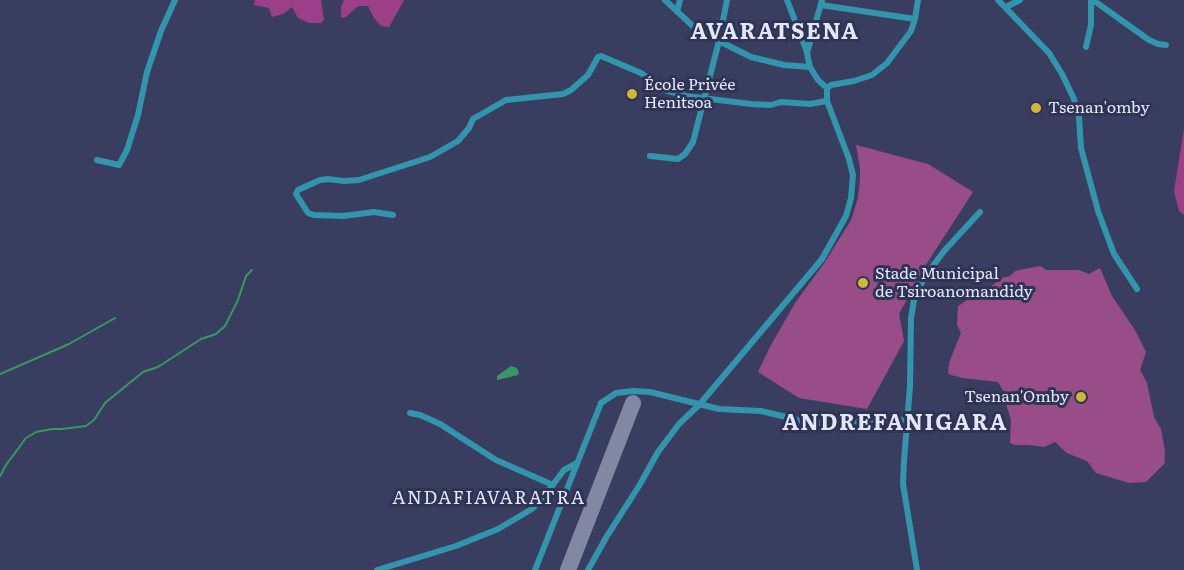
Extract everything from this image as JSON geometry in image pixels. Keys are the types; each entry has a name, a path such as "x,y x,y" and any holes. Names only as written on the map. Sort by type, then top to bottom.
{"street":[{"path":"98,160 119,165 127,150 138,115 147,72 157,41 175,0"},
{"path":"665,0 696,29 751,57 783,65 810,67"},
{"path":"677,12 680,0"},
{"path":"650,156 678,159 685,154 693,142 727,0"},
{"path":"588,570 657,452 822,259 846,216 851,198 852,175 849,159 826,101 827,88 810,67 807,52 787,0"},
{"path":"827,88 872,75 887,63 911,31 918,0"},
{"path":"999,0 1049,53 1074,99 1079,117 1081,148 1098,212 1114,254 1137,289"},
{"path":"1006,7 1020,0"},
{"path":"1092,0 1149,40 1166,45"},
{"path":"1086,46 1091,24 1092,0"},
{"path":"807,52 822,2 915,19"},
{"path":"393,215 374,212 343,216 314,215 308,213 296,194 298,190 320,180 359,180 430,157 458,141 473,119 506,100 562,94 571,90 588,75 598,57 601,56 641,73 665,90 686,96 771,105 782,102 810,104 826,101"},
{"path":"917,570 903,484 910,386 911,318 914,300 924,279 944,251 980,212"},
{"path":"535,570 601,403 616,393 650,392 719,409 761,411 825,424 885,419 907,420"},
{"path":"410,413 440,424 496,460 553,485"},
{"path":"377,570 445,550 498,529 532,509 564,470 577,462"}],"shaded area":[{"path":"255,0 321,0 324,20 321,23 309,23 298,18 292,7 283,14 272,17 269,8 254,5"},
{"path":"344,0 404,0 389,27 381,26 368,6 358,6 346,17 341,18 341,7"},
{"path":"1184,129 1184,215 1179,211 1174,191"},
{"name":"Stade Municipal de Tsiroanomandidy","path":"856,145 928,164 973,192 927,263 899,314 904,341 867,409 799,398 758,372 795,303 825,262 851,220 858,198 860,179"},
{"path":"1040,266 1046,270 1079,270 1089,274 1100,268 1112,296 1135,330 1146,352 1140,370 1147,383 1154,417 1161,429 1165,451 1164,462 1166,462 1146,482 1129,483 1096,473 1087,461 1067,453 1055,442 1044,447 1010,443 1011,420 1006,395 998,382 948,374 949,363 961,333 957,325 958,306 974,293 986,290 1015,271"},
{"path":"511,366 517,368 518,375 497,380 497,376"}],"waterway":[{"path":"0,476 26,438 36,432 86,426 94,420 105,403 143,372 158,367 201,339 216,334 225,326 238,300 246,276 252,270"},
{"path":"0,374 69,344 115,318"}],"taxiway":[{"path":"568,570 633,403"}],"place":[{"name":"École Privée Henitsoa","path":"632,94"},
{"name":"Tsenan'omby","path":"1036,108"},
{"name":"Stade Municipal de Tsiroanomandidy","path":"863,283"},
{"name":"Tsenan'Omby","path":"1081,397"}],"district":[{"name":"AVARATSENA","path":"775,33"},
{"name":"ANDREFANIGARA","path":"895,424"},
{"name":"ANDAFIAVARATRA","path":"489,499"}]}
